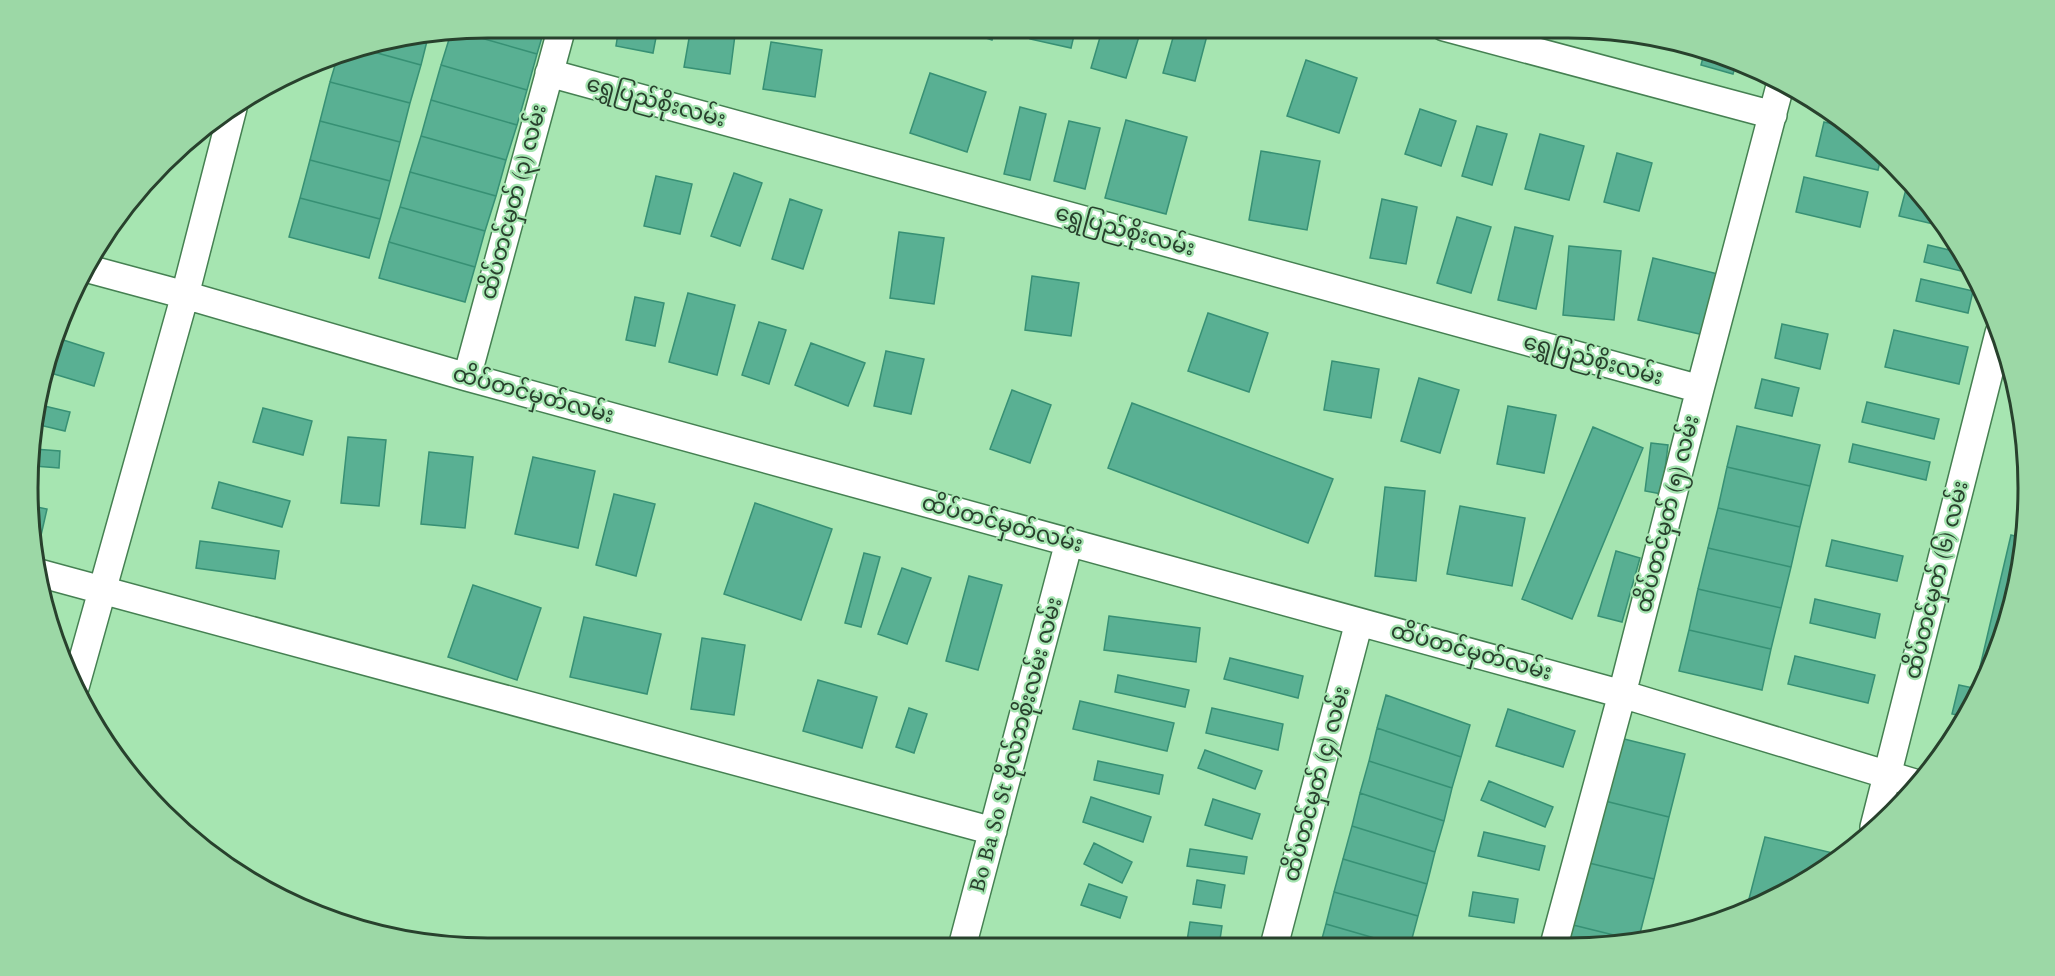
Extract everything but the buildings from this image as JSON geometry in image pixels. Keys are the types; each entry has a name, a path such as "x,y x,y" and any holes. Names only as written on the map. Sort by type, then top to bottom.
{"street":[{"name":"ထိပ်တင်မှတ် (၃) လမ်း","path":"467,377 559,38"},
{"path":"1485,38 1773,115"},
{"name":"ရွှေပြည်စိုးလမ်း","path":"549,73 1700,389"},
{"name":"ထိပ်တင်မှတ် (၅) လမ်း","path":"1556,938 1622,694 1779,91"},
{"path":"78,675 185,295 230,119"},
{"name":"ထိပ်တင်မှတ်လမ်း","path":"94,270 467,377 1622,694 1909,781"},
{"name":"ထိပ်တင်မှတ် (၆) လမ်း","path":"1877,815 1996,349"},
{"name":"Bo Ba So St ဗိုလ်ဘစိုးလမ်း လမ်း","path":"964,938 1069,542"},
{"path":"46,575 101,592 993,831"},
{"name":"ထိပ်တင်မှတ် (၄) လမ်း","path":"1276,938 1359,622"}]}
